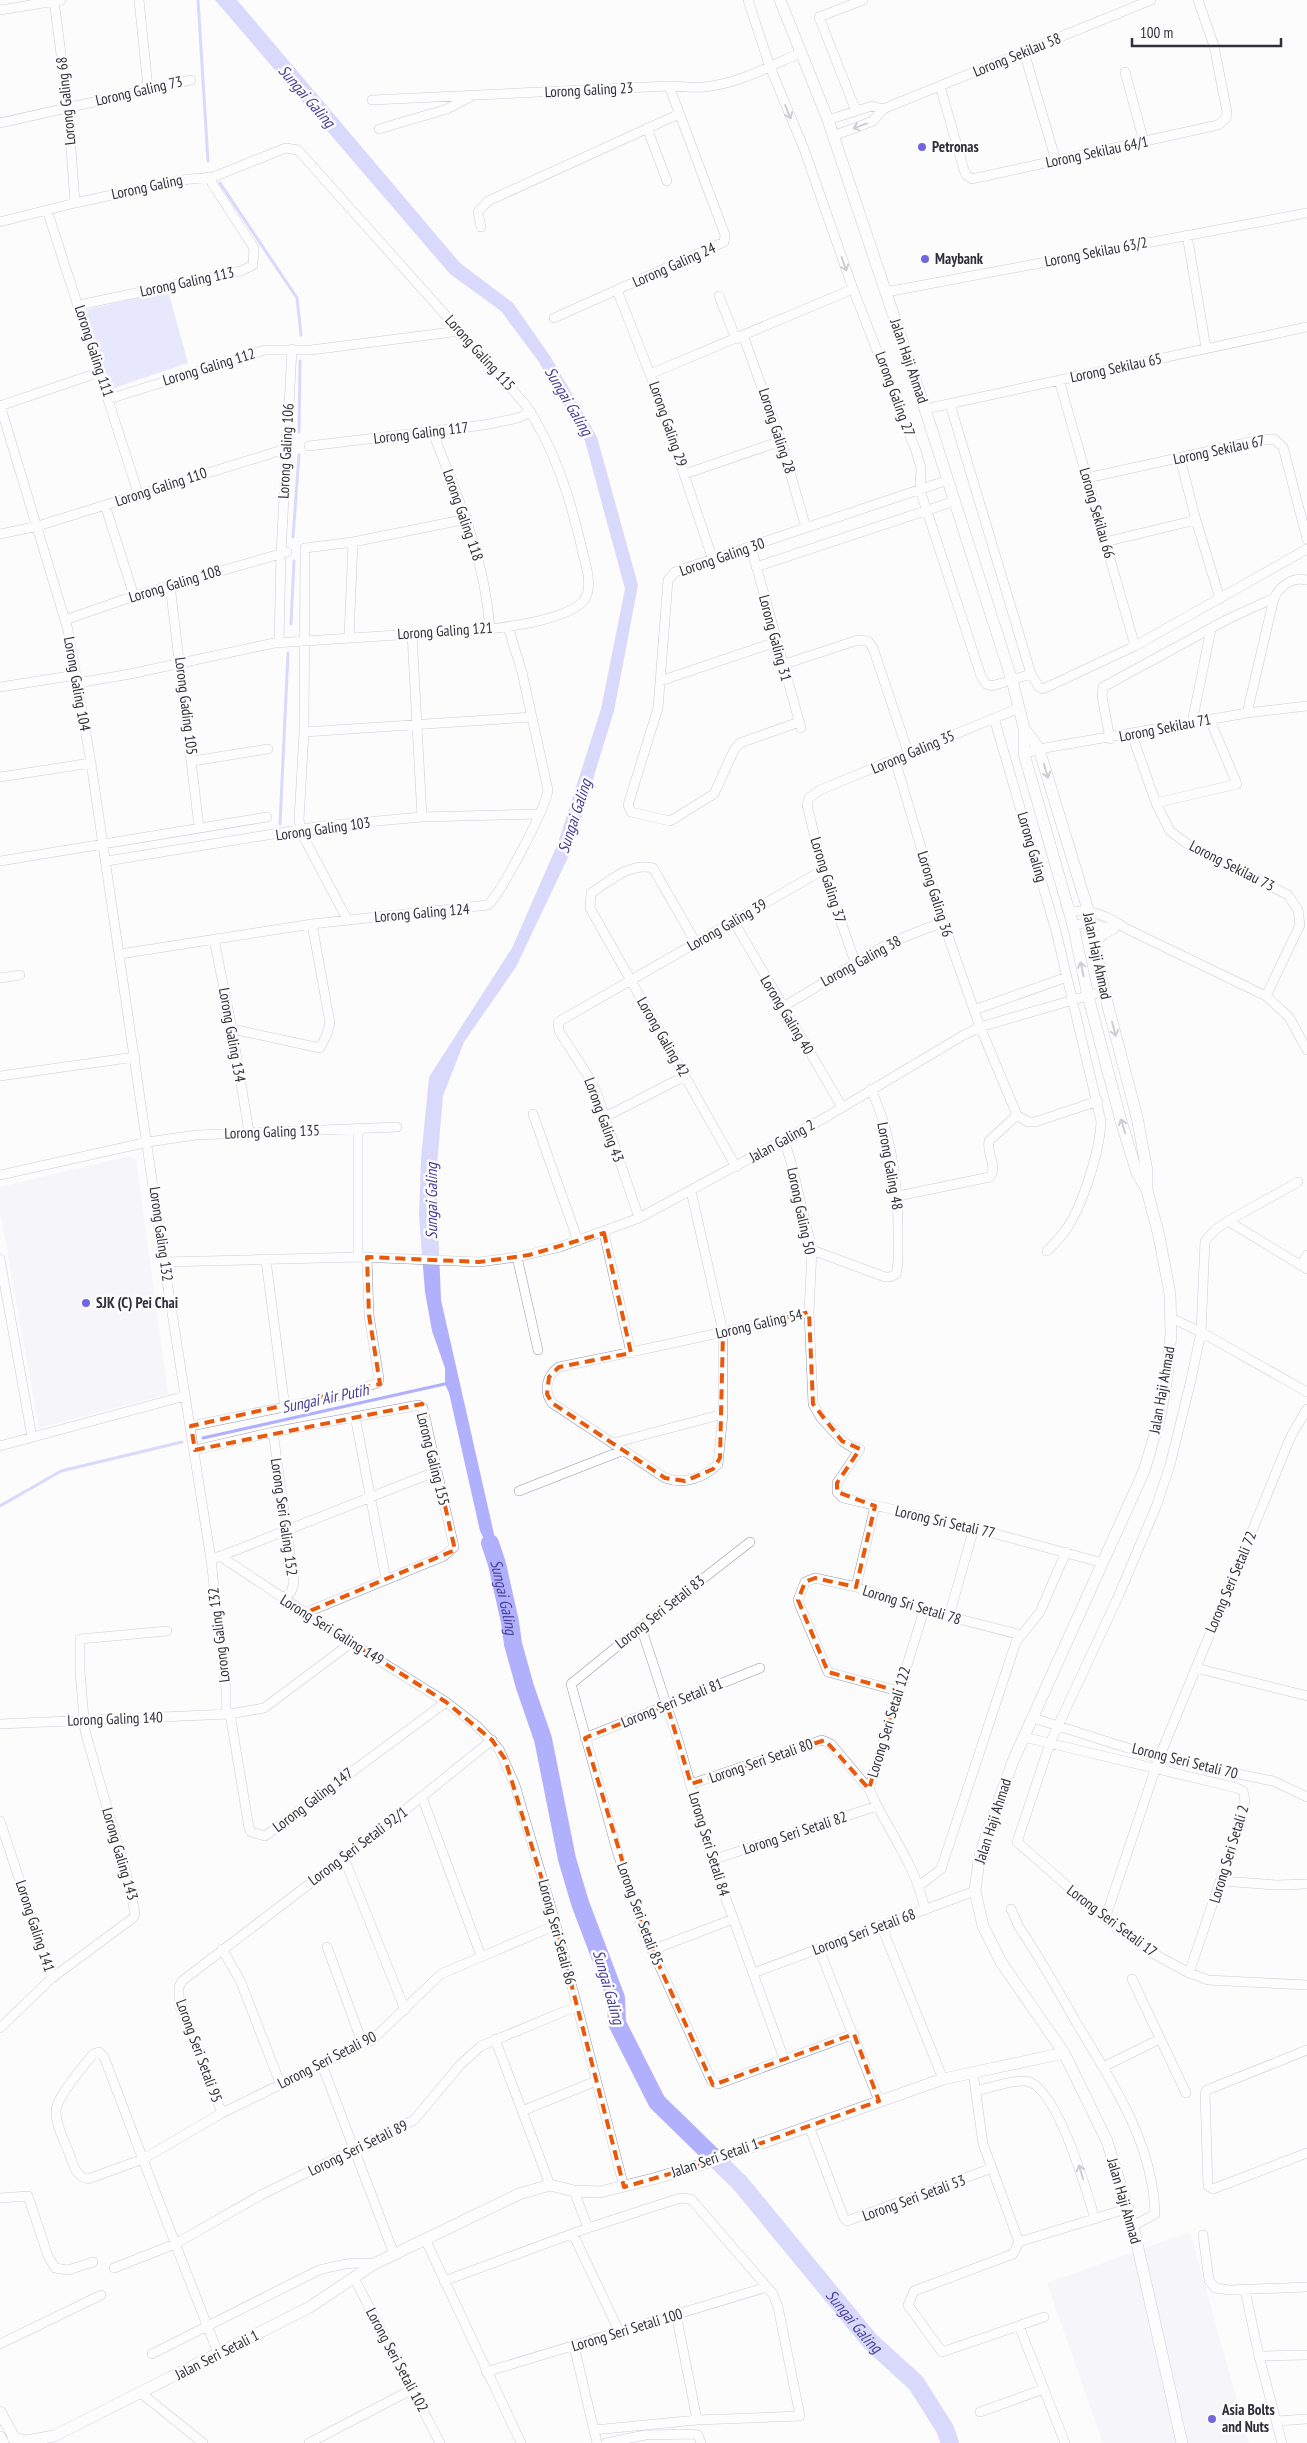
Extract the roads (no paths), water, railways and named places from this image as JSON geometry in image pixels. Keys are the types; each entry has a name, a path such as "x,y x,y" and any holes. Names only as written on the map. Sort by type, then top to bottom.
{"street":[{"path":"1,7 57,0"},
{"name":"Lorong Galing 68","path":"57,0 75,202"},
{"path":"139,0 148,88"},
{"path":"650,374 853,289 804,150 770,67 748,0"},
{"name":"Jalan Haji Ahmad","path":"780,0 828,120 925,409 1012,680 1024,728 1024,754 1073,925 1088,996 1137,1173 1147,1190"},
{"path":"856,111 819,17 863,0"},
{"name":"Lorong Sekilau 58","path":"833,136 873,121 883,109 1151,0"},
{"name":"Lorong Sekilau 64/1","path":"940,86 964,170 969,178 1190,132 1223,122 1227,112 1214,46 1198,0"},
{"path":"1024,52 1056,161"},
{"name":"Lorong Galing 23","path":"372,100 669,86 714,86 770,67 800,53"},
{"path":"1125,72 1144,142"},
{"name":"Lorong Galing 73","path":"0,123 148,88 191,80"},
{"name":"Lorong Galing 24","path":"554,318 722,244 726,238 669,86"},
{"path":"379,129 448,109 474,95"},
{"name":"Lorong Sekilau 58","path":"828,120 872,106 883,109"},
{"path":"481,227 478,212 488,201 679,114"},
{"path":"648,128 667,180"},
{"name":"Lorong Galing","path":"0,222 75,202 188,178 208,177 232,171 286,148 292,148"},
{"name":"Lorong Galing 115","path":"292,148 298,150 308,159 531,412 551,450 570,500 588,573 588,588 583,602"},
{"name":"Lorong Galing 113","path":"79,305 241,271 253,265 254,248 208,177"},
{"name":"Lorong Galing 111","path":"47,210 138,493"},
{"name":"Lorong Sekilau 63/2","path":"886,292 1307,213"},
{"path":"1187,236 1206,348"},
{"name":"Lorong Galing 27","path":"853,289 916,451 922,476 920,490 981,676 986,684 992,686 1012,680"},
{"name":"Lorong Galing 29","path":"617,290 650,374 713,560"},
{"name":"Lorong Galing 28","path":"719,296 740,337 780,441 806,528"},
{"name":"Lorong Sekilau 65","path":"925,409 1307,327"},
{"name":"Lorong Galing 112","path":"109,399 265,350 311,350 460,332"},
{"name":"Lorong Galing 106","path":"279,643 284,552 285,449 292,349"},
{"path":"0,406 100,372"},
{"name":"Lorong Sekilau 66","path":"1059,380 1135,646"},
{"path":"950,404 1031,674 1039,687 1048,688 1135,646 1307,549"},
{"name":"Lorong Galing 104","path":"0,406 65,620 77,679 104,844"},
{"name":"Lorong Galing 117","path":"309,446 502,422 531,412"},
{"name":"Lorong Galing 118","path":"433,432 467,519 482,568 490,629"},
{"name":"Lorong Sekilau 67","path":"1087,478 1259,440 1278,440 1283,447 1307,539"},
{"path":"685,474 780,441"},
{"name":"Lorong Galing 110","path":"0,534 38,526 138,493 285,449"},
{"path":"1180,458 1196,520 1220,599"},
{"name":"Lorong Galing 30","path":"631,812 628,805 656,716 668,580 675,572 948,480"},
{"name":"Lorong Galing 30","path":"756,568 954,501"},
{"path":"105,505 134,596"},
{"path":"347,920 300,829 299,809 304,732 306,548 353,542 467,519"},
{"path":"1106,542 1196,520"},
{"path":"349,637 353,542"},
{"name":"Lorong Galing 31","path":"631,812 670,821 714,794 734,750 740,743 800,725 782,666 751,547"},
{"name":"Lorong Galing 108","path":"65,620 134,596 284,552"},
{"path":"1247,713 1274,598 1278,590 1288,582 1298,578 1307,580"},
{"name":"Lorong Gading 105","path":"170,585 200,827"},
{"path":"1110,739 1102,696 1103,687 1210,629 1274,598"},
{"name":"Lorong Galing 121","path":"0,687 130,674 180,662 304,640 508,627 563,612 583,602"},
{"name":"Lorong Galing 124","path":"120,954 312,924 482,908 488,905 506,877 540,814 547,798 548,790 522,672 508,627"},
{"path":"1192,723 1210,629"},
{"path":"412,634 422,817"},
{"path":"782,666 858,640 868,641 873,648 908,755"},
{"path":"660,680 776,642"},
{"path":"1012,680 1031,674"},
{"name":"Lorong Sekilau 71","path":"1024,754 1039,749 1110,739 1247,713 1307,706"},
{"name":"Lorong Galing 35","path":"809,798 820,790 1019,708"},
{"path":"304,732 532,717"},
{"name":"Lorong Galing","path":"994,718 1056,931 1101,1120 1098,1152 1071,1221 1065,1232 1047,1252"},
{"path":"1156,803 1236,784 1210,720"},
{"name":"Jalan Haji Ahmad","path":"1024,728 1039,749 1088,910 1088,923 1104,991 1137,1117 1147,1171 1147,1190 1166,1272 1172,1318 1167,1377 1159,1421 1144,1471 1024,1737 986,1836 979,1860 975,1891 983,1926 1001,1962 1064,2053 1107,2141 1129,2208 1182,2443"},
{"name":"Lorong Sekilau 73","path":"1132,735 1164,823 1178,838 1288,895 1294,902 1301,918 1300,925 1266,996"},
{"path":"193,761 268,749"},
{"name":"Lorong Galing 36","path":"895,760 943,922 980,1027 1017,1115"},
{"path":"0,777 91,763"},
{"name":"Lorong Galing 37","path":"809,798 807,805 824,870 856,962"},
{"name":"Lorong Galing 103","path":"107,862 300,829 422,817 540,814"},
{"path":"0,861 267,817"},
{"name":"Lorong Galing 132","path":"104,844 184,1396 195,1450 211,1560 228,1714"},
{"name":"Lorong Galing 42","path":"696,944 652,868 644,866 632,868 592,893 590,908 736,1167"},
{"name":"Lorong Galing 39","path":"631,980 824,870"},
{"path":"1069,912 1088,910 1116,921 1125,928 1266,996 1288,1017 1307,1050"},
{"name":"Lorong Galing 40","path":"734,922 842,1107"},
{"name":"Lorong Galing 38","path":"783,1007 856,962 900,938 943,922"},
{"path":"1073,925 1088,923 1112,929 1125,928"},
{"path":"232,1029 320,1048 330,1023 312,924"},
{"path":"1093,943 1104,933 1112,929"},
{"name":"Lorong Galing 134","path":"214,939 232,1029 249,1132"},
{"path":"0,978 20,975"},
{"path":"974,1010 1067,977"},
{"name":"Lorong Galing 43","path":"631,980 559,1021 557,1025 590,1080 605,1117 639,1218"},
{"name":"Jalan Galing 2","path":"164,1262 362,1257 410,1258 451,1262 517,1257 578,1241 639,1218 736,1167 980,1027 1104,991"},
{"path":"0,1076 135,1056"},
{"path":"605,1117 685,1076"},
{"name":"Lorong Galing 48","path":"812,1250 885,1277 893,1276 897,1269 898,1196 884,1125 872,1090"},
{"path":"898,1196 990,1177 993,1168 988,1146 989,1141 1017,1115 1028,1122 1035,1122 1098,1101"},
{"path":"533,1114 578,1241"},
{"name":"Lorong Galing 135","path":"0,1175 148,1142 196,1135 397,1127"},
{"path":"191,1426 285,1408 378,1383 362,1257 358,1129"},
{"name":"Lorong Galing 50","path":"784,1140 812,1250 809,1312"},
{"path":"1050,1743 1118,1597 1156,1507 1192,1380 1201,1332 1205,1241 1215,1230 1228,1221 1298,1182"},
{"path":"614,1443 665,1478 674,1481 694,1479 718,1464 723,1414 723,1332 690,1191"},
{"path":"1228,1221 1304,1267 1307,1255"},
{"path":"604,1232 631,1353"},
{"path":"517,1257 538,1350"},
{"path":"0,1259 3,1297 32,1437"},
{"path":"266,1260 285,1408"},
{"name":"Lorong Galing 54","path":"614,1443 552,1403 547,1394 547,1382 559,1367 631,1353 809,1312 813,1404 821,1418 842,1440 853,1448 860,1449"},
{"path":"1172,1318 1201,1332 1307,1392"},
{"path":"0,1446 184,1396"},
{"name":"Lorong Galing 155","path":"195,1450 272,1432 415,1405 421,1406 454,1547 444,1556 305,1613"},
{"name":"Lorong Seri Setali 72","path":"1105,1919 1159,1758 1291,1436 1307,1409"},
{"path":"614,1443 723,1414"},
{"path":"355,1416 386,1579"},
{"name":"Lorong Seri Galing 152","path":"272,1432 294,1582 291,1592 283,1598"},
{"name":"Lorong Sri Setali 77","path":"860,1449 837,1483 837,1492 843,1498 974,1528 1103,1563"},
{"path":"519,1491 624,1450"},
{"path":"211,1560 437,1471"},
{"path":"856,1588 875,1506"},
{"path":"949,1616 974,1528"},
{"name":"Lorong Seri Setali 83","path":"571,1684 750,1542"},
{"path":"920,1885 941,1869 986,1728 1020,1634 1040,1612 1066,1552"},
{"name":"Lorong Seri Galing 149","path":"220,1556 352,1644 446,1702"},
{"name":"Lorong Sri Setali 78","path":"898,1691 828,1672 798,1600 805,1582 815,1578 856,1588 924,1610 1020,1634"},
{"name":"Lorong Seri Setali 122","path":"924,1610 869,1789 920,1885 925,1910"},
{"name":"Lorong Seri Setali 84","path":"641,1627 667,1705 712,1860 784,2059"},
{"path":"83,1720 80,1639 167,1631"},
{"name":"Lorong Galing 140","path":"0,1724 228,1714 264,1708 352,1644"},
{"name":"Lorong Seri Setali 81","path":"585,1738 760,1668"},
{"path":"1196,1668 1307,1696"},
{"name":"Lorong Seri Setali 85","path":"571,1684 617,1851 652,1950 707,2072 714,2083 718,2084 784,2059"},
{"name":"Lorong Galing 147","path":"228,1714 249,1828 252,1832 265,1836 446,1702"},
{"name":"Lorong Seri Setali 86","path":"446,1702 492,1740 505,1759 512,1777 556,1925 624,2187"},
{"name":"Lorong Seri Setali 70","path":"1033,1718 1159,1758 1273,1781 1307,1797"},
{"name":"Lorong Galing 143","path":"52,1978 133,1918 135,1914 130,1887 83,1720"},
{"path":"1024,1737 1156,1767"},
{"name":"Lorong Seri Setali 92/1","path":"222,1949 344,1858 492,1740"},
{"name":"Lorong Seri Setali 80","path":"691,1784 822,1740 831,1744 869,1789"},
{"name":"Lorong Seri Setali 17","path":"1050,1743 1017,1842 1105,1919 1147,1950 1189,1973 1208,1980 1307,1985"},
{"name":"Lorong Seri Setali 2","path":"1156,1767 1243,1791 1246,1801 1222,1880 1189,1973"},
{"path":"422,1797 481,1956"},
{"name":"Lorong Seri Setali 82","path":"712,1860 877,1806"},
{"name":"Lorong Galing 141","path":"0,1821 52,1978 0,2028"},
{"path":"344,1858 405,2010"},
{"path":"1222,1880 1277,1885 1307,1884"},
{"name":"Lorong Seri Setali 68","path":"753,1973 975,1891"},
{"path":"1011,1909 1019,1928 1103,2067 1139,2134 1145,2151 1155,2214 1133,2226"},
{"path":"652,1950 733,1919"},
{"name":"Lorong Seri Setali 90","path":"143,2159 104,2058 99,2052 92,2054 59,2102 56,2112 57,2123 75,2170 83,2178 88,2179 143,2159 222,2113 280,2083 363,2045 377,2037 441,1974 556,1925"},
{"path":"881,1925 943,2079"},
{"path":"327,1947 363,2045"},
{"path":"222,1949 240,1980 280,2083"},
{"name":"Lorong Seri Setali 95","path":"222,1949 182,1981 178,1994 179,2004 222,2113"},
{"path":"819,1949 880,2102"},
{"path":"1132,1979 1186,2093"},
{"name":"Lorong Seri Setali 89","path":"114,2268 175,2244 261,2196 414,2120 470,2054 495,2039 577,2006"},
{"path":"784,2059 854,2034"},
{"path":"495,2039 550,2185"},
{"path":"1103,2067 1160,2039"},
{"path":"1307,2050 1207,2090 1205,2093 1206,2143 1209,2189 1307,2153"},
{"name":"Jalan Seri Setali 1","path":"11,2441 50,2441 310,2307 374,2264 519,2194 550,2185 574,2191 600,2192 624,2187 697,2166 943,2079 1064,2053"},
{"path":"322,2064 394,2254"},
{"path":"973,2072 982,2137 1019,2242"},
{"path":"522,2111 596,2081"},
{"path":"976,2091 1025,2081 1038,2086 1051,2104 1077,2160 1095,2218"},
{"name":"Lorong Seri Setali 53","path":"809,2126 844,2218 851,2222 992,2168"},
{"path":"143,2159 219,2354"},
{"path":"574,2191 588,2228"},
{"path":"0,2198 28,2196 48,2256 55,2268 68,2270 93,2262"},
{"name":"Jalan Seri Setali 1","path":"444,2281 588,2228 686,2197 691,2199 767,2287"},
{"path":"1044,2317 942,2352 908,2305 914,2291 1013,2254 1019,2242 1129,2208"},
{"path":"573,2234 619,2331"},
{"path":"1203,2235 1211,2286 1220,2290 1307,2288"},
{"path":"425,2239 521,2443"},
{"name":"Jalan Seri Setali 1","path":"152,2354 319,2270 347,2263 374,2264"},
{"name":"Lorong Seri Setali 102","path":"354,2278 440,2443"},
{"path":"594,2430 698,2420 800,2416 778,2307 773,2294 767,2287"},
{"name":"Lorong Seri Setali 100","path":"486,2372 767,2287"},
{"path":"1245,2290 1259,2356 1282,2443"},
{"path":"0,2344 101,2295"},
{"path":"676,2314 698,2420"},
{"path":"1019,2326 1065,2443"},
{"path":"574,2346 597,2443"},
{"path":"1259,2356 1307,2354"},
{"path":"308,2443 413,2388"},
{"path":"980,2412 1044,2388"},
{"path":"141,2393 204,2443"},
{"path":"0,2412 11,2441"},
{"path":"1276,2421 1307,2419"},
{"path":"606,2443 645,2435 694,2434 698,2435 701,2443"},
{"path":"0,2437 11,2441"}],"water":[{"path":"215,0 237,0 460,263 513,303 550,356 597,437 638,585 614,711 571,851 516,967 464,1042 443,1096 436,1177 441,1300 494,1534 497,1564 480,1531 449,1393 445,1384 445,1368 432,1331 425,1292 419,1216 421,1159 429,1077 512,948 558,843 601,709 625,589 585,441 539,362 501,311 450,274"}],"waterway":[{"path":"198,0 208,161"},
{"path":"220,183 297,298 301,335"},
{"path":"299,432 300,361"},
{"path":"293,537 299,455"},
{"path":"291,624 294,561"},
{"path":"280,824 288,653"},
{"name":"Sungai Air Putih","path":"203,1438 449,1383"},
{"name":"Sungai Air Putih","path":"0,1506 61,1471 182,1442"},
{"name":"Sungai Galing","path":"490,1543 497,1564 513,1644 525,1687 543,1739 567,1859 580,1903 616,1998 617,2023 657,2102 740,2183 870,2341 916,2383 945,2429 950,2443"}],"place":[{"name":"Petronas","path":"922,147"},
{"name":"Maybank","path":"925,259"},
{"name":"SJK (C) Pei Chai","path":"86,1303"},
{"name":"Asia Bolts and Nuts","path":"1212,2419"}]}
